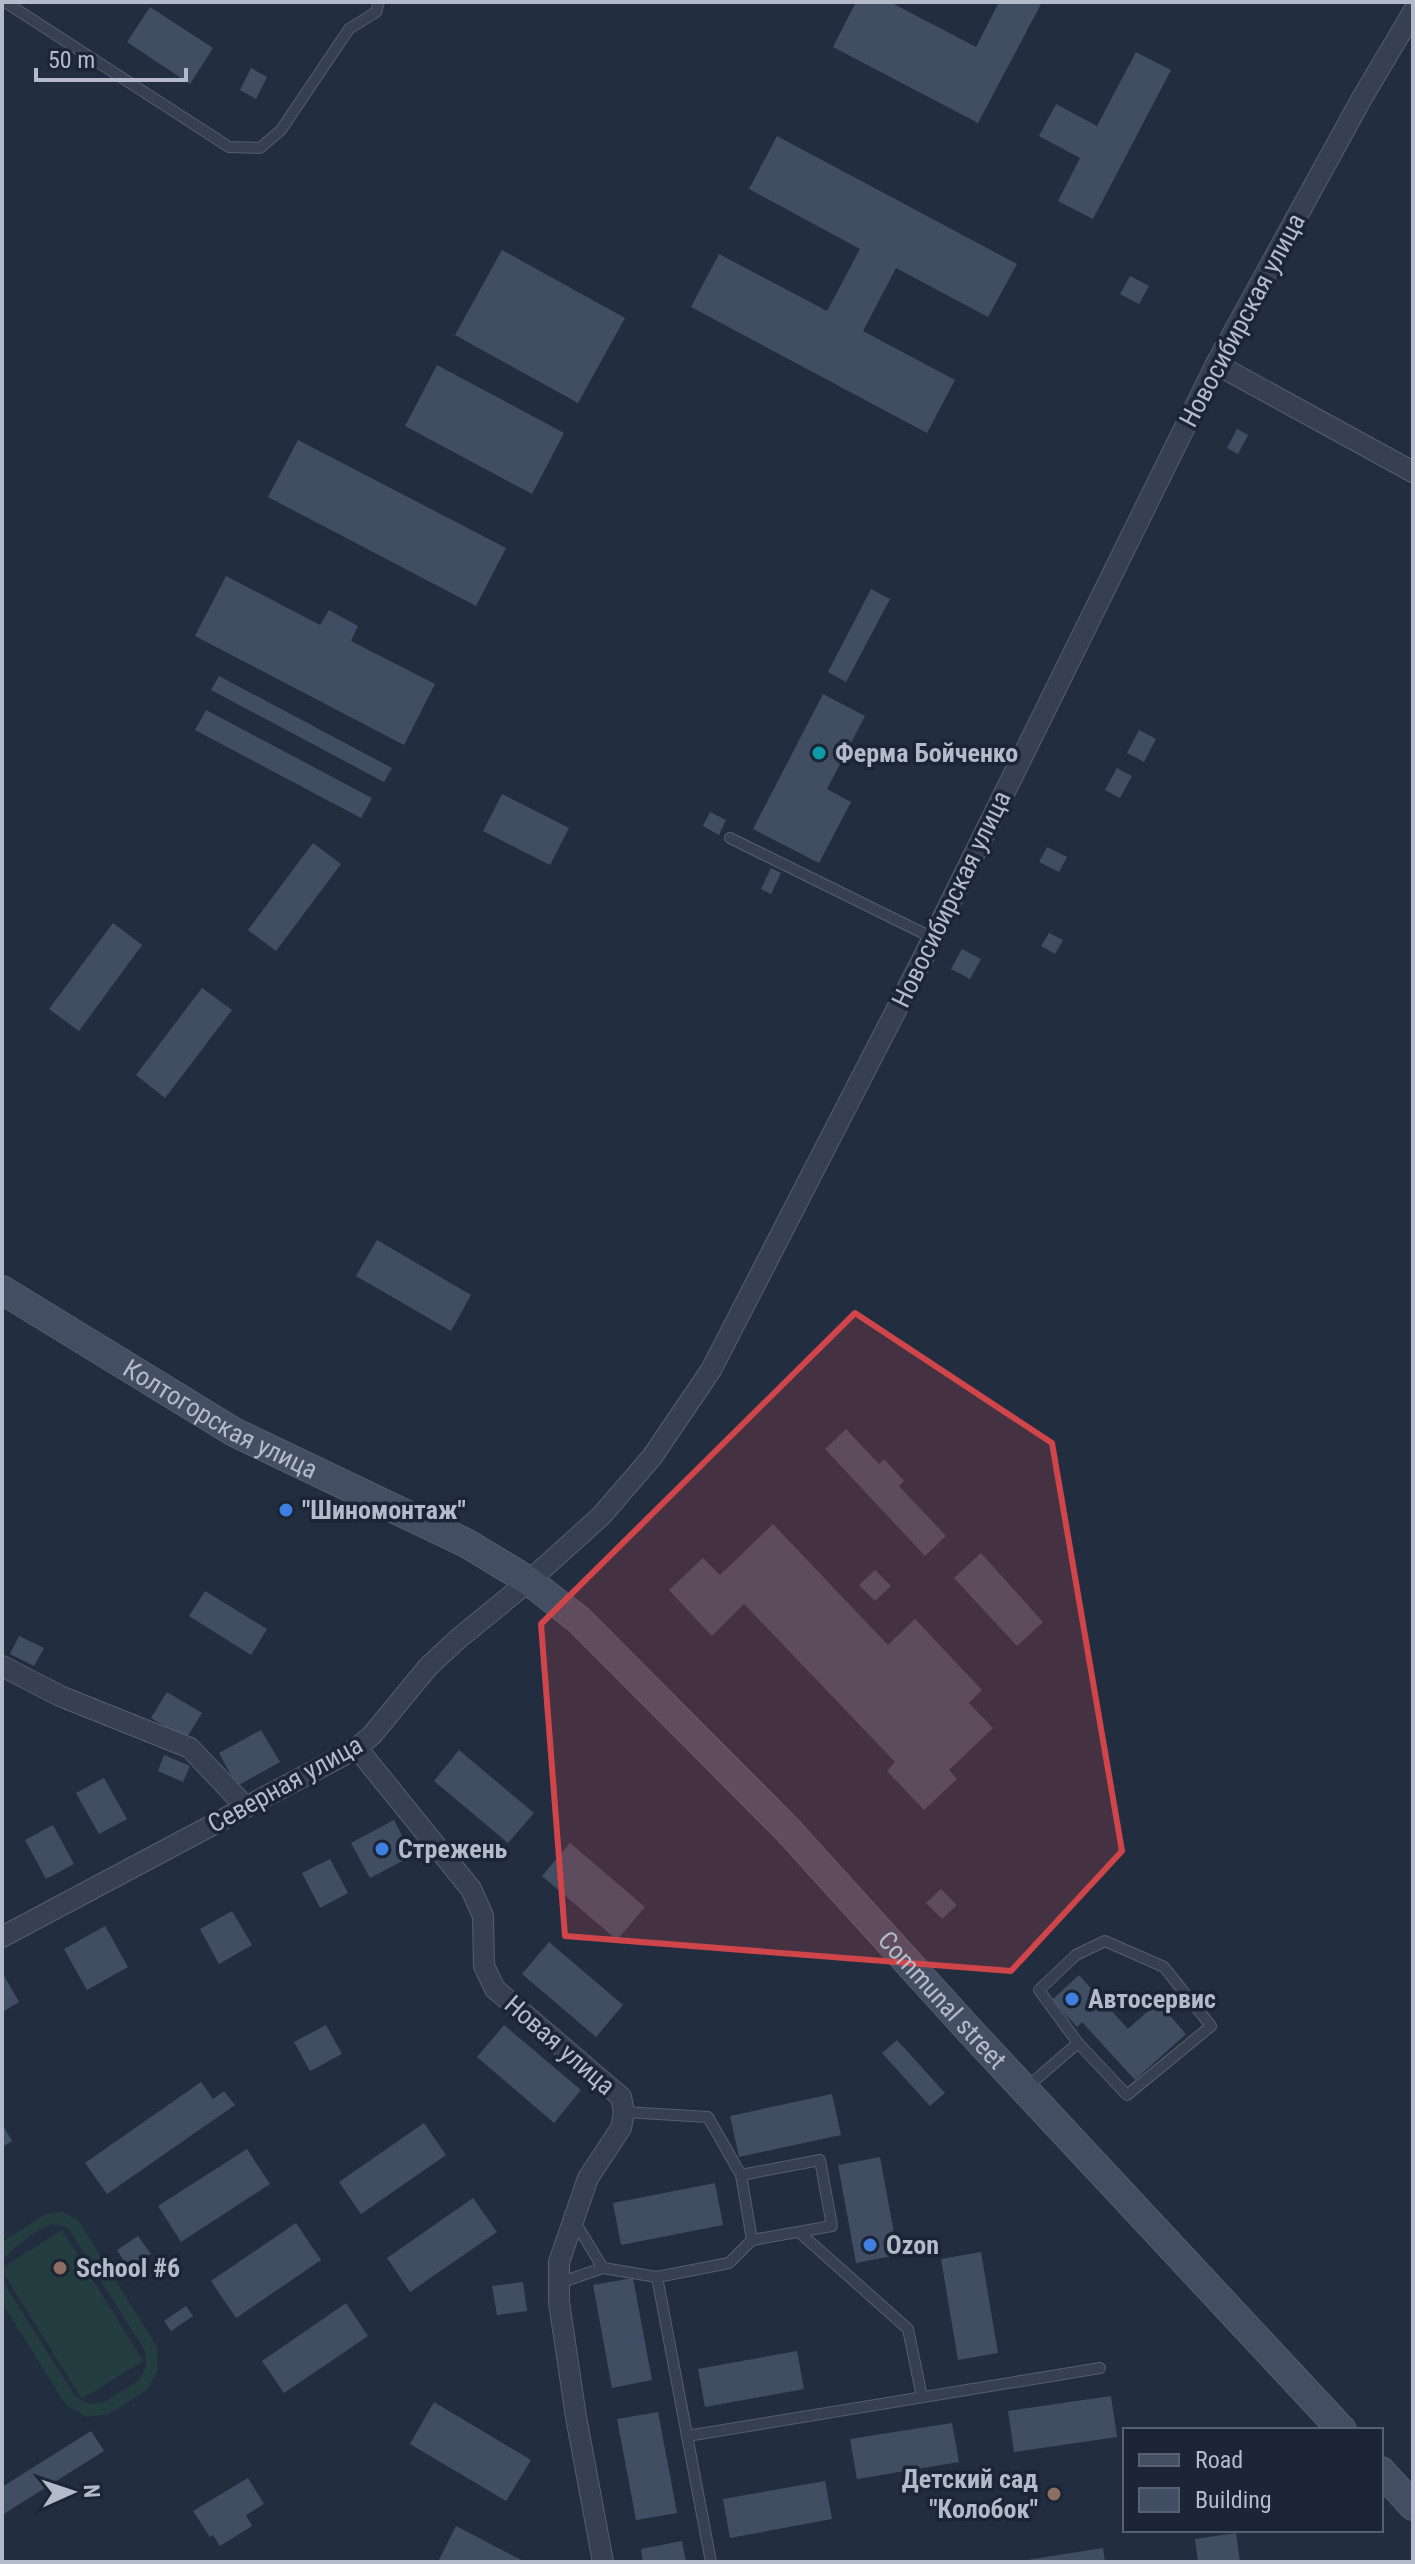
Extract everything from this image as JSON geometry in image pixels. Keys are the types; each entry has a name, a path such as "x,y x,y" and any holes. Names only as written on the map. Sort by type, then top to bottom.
{"main road":[{"name":"Колтогорская улица","path":"2,1290 234,1432 466,1543 529,1581"},
{"name":"Communal street","path":"529,1581 579,1620 787,1829 1340,2428"},
{"path":"1383,2473 1413,2506"}],"street":[{"name":"Новосибирская улица","path":"529,1581 601,1516 652,1457 711,1370 933,938 1216,364 1362,98 1413,12"},
{"path":"1216,364 1413,472"},
{"name":"Северная улица","path":"2,1937 357,1748 372,1735 438,1658 529,1581"},
{"path":"2,1666 60,1696 190,1748 246,1807"},
{"name":"Новая улица","path":"357,1748 471,1889 483,1916 484,1966 495,1989 621,2097 624,2112 621,2128 588,2178 559,2262 559,2302 576,2417 603,2562"}],"lane":[{"path":"5,2 229,147 260,148 281,130 349,29 376,12 379,2"},
{"path":"730,838 933,938"},
{"path":"1105,1941 1164,1967 1211,2026 1127,2095 1078,2043 1039,1990 1076,1955 1105,1941"},
{"path":"1025,2090 1078,2043"},
{"path":"624,2112 708,2117 741,2175 752,2240"},
{"path":"559,2283 603,2268 657,2277 729,2263 752,2240 832,2226 820,2160 741,2175"},
{"path":"573,2220 603,2268"},
{"path":"799,2232 908,2329 922,2397"},
{"path":"657,2277 711,2562"},
{"path":"687,2436 1100,2368"}],"highlighted area":[{"path":"855,1313 1052,1443 1122,1851 1011,1971 565,1936 541,1624"}],"green space":[{"path":"63,2212 78,2220 157,2347 158,2369 148,2389 109,2414 87,2417 66,2405 2,2303 2,2280 75,2396 89,2404 104,2402 138,2381 146,2367 145,2351 69,2229 50,2225 17,2246 2,2262 2,2242 46,2214"},
{"path":"62,2230 143,2361 82,2399 2,2271 2,2268"}],"building":[{"path":"856,2 890,2 976,47 999,2 1042,2 978,123 833,47"},
{"path":"150,7 213,48 190,84 127,42"},
{"path":"1136,52 1171,70 1093,219 1058,201 1080,158 1039,136 1056,104 1097,126"},
{"path":"251,68 267,77 256,99 240,90"},
{"path":"777,136 1017,264 988,317 896,268 863,331 955,380 927,433 691,307 719,254 827,311 860,249 749,189"},
{"path":"502,250 625,318 578,403 455,335"},
{"path":"1130,276 1149,286 1139,304 1120,294"},
{"path":"437,365 564,433 532,494 405,426"},
{"path":"1237,429 1248,435 1238,454 1227,448"},
{"path":"298,440 506,548 476,606 268,497"},
{"path":"226,576 320,625 329,610 358,626 351,641 435,684 404,745 195,636"},
{"path":"871,589 890,599 846,682 828,672"},
{"path":"219,676 392,768 384,782 211,690"},
{"name":"Ферма Бойченко","path":"823,694 865,716 827,789 851,802 819,863 753,829"},
{"path":"206,710 372,798 361,818 195,730"},
{"path":"1139,730 1156,739 1144,762 1127,753"},
{"path":"1117,768 1132,776 1120,798 1105,790"},
{"path":"502,794 569,828 550,865 483,831"},
{"path":"710,812 726,820 719,835 703,826"},
{"path":"313,843 341,864 276,951 248,930"},
{"path":"1047,847 1067,857 1059,872 1039,862"},
{"path":"771,868 781,873 771,894 761,889"},
{"path":"113,923 142,945 79,1031 49,1009"},
{"path":"1049,933 1063,940 1055,954 1041,946"},
{"path":"962,949 981,959 970,979 951,969"},
{"path":"202,988 232,1010 165,1098 136,1075"},
{"path":"377,1240 471,1295 451,1331 356,1276"},
{"path":"846,1429 879,1464 884,1459 904,1481 899,1486 946,1536 925,1556 825,1449"},
{"path":"773,1524 888,1645 915,1619 982,1690 969,1703 993,1728 949,1770 957,1779 924,1810 887,1771 895,1762 744,1604 712,1636 669,1590 703,1558 720,1575"},
{"path":"981,1553 1043,1622 1017,1646 954,1578"},
{"path":"875,1570 891,1586 875,1601 859,1585"},
{"path":"205,1591 267,1629 251,1655 189,1616"},
{"path":"19,1636 44,1648 34,1666 10,1654"},
{"path":"167,1692 202,1713 186,1739 151,1718"},
{"path":"261,1730 280,1762 237,1786 219,1753"},
{"path":"459,1750 534,1813 508,1843 434,1781"},
{"path":"164,1755 190,1766 183,1782 158,1771"},
{"path":"104,1778 127,1819 99,1834 76,1793"},
{"name":"Стрежень","path":"394,1820 412,1856 370,1878 351,1843"},
{"path":"53,1825 74,1864 46,1879 25,1840"},
{"path":"570,1843 645,1907 617,1940 542,1876"},
{"path":"330,1859 348,1893 320,1908 302,1873"},
{"path":"941,1889 957,1905 942,1919 926,1903"},
{"path":"232,1911 252,1945 219,1964 200,1929"},
{"path":"105,1926 128,1967 87,1990 64,1949"},
{"path":"549,1942 623,2005 596,2037 522,1974"},
{"path":"2,1972 19,2002 2,2012"},
{"path":"1079,1975 1128,2029 1158,2002 1186,2034 1135,2080 1082,2022 1077,2027 1052,2000"},
{"path":"326,2025 342,2054 310,2071 294,2042"},
{"path":"504,2025 581,2090 554,2123 477,2057"},
{"path":"897,2040 945,2093 930,2106 882,2053"},
{"path":"201,2082 213,2099 224,2091 235,2105 107,2194 85,2163"},
{"path":"832,2094 841,2135 739,2157 730,2116"},
{"path":"424,2123 446,2155 361,2214 339,2182"},
{"path":"2,2124 12,2141 2,2147"},
{"path":"247,2149 270,2184 181,2242 158,2206"},
{"path":"880,2157 898,2255 856,2263 838,2165"},
{"path":"715,2183 723,2225 621,2245 613,2203"},
{"path":"473,2198 497,2232 410,2292 387,2258"},
{"path":"296,2223 321,2260 236,2318 211,2281"},
{"path":"138,2236 151,2254 129,2269 117,2250"},
{"path":"981,2252 998,2353 958,2360 941,2259"},
{"path":"633,2278 652,2380 612,2388 593,2285"},
{"path":"523,2282 527,2311 497,2315 492,2286"},
{"path":"346,2303 368,2336 284,2393 262,2361"},
{"path":"186,2306 193,2316 171,2331 164,2321"},
{"path":"797,2351 804,2389 705,2407 698,2369"},
{"path":"1111,2396 1117,2437 1014,2452 1008,2411"},
{"path":"434,2402 531,2460 506,2501 410,2444"},
{"path":"658,2412 677,2513 636,2520 617,2419"},
{"path":"952,2423 959,2462 857,2479 850,2439"},
{"path":"91,2431 104,2451 2,2515 2,2487"},
{"path":"248,2478 264,2504 246,2515 252,2526 220,2546 213,2535 210,2537 193,2511"},
{"path":"825,2481 832,2519 730,2538 723,2499"},
{"path":"456,2526 525,2562 438,2562"},
{"path":"1236,2533 1240,2562 1198,2562 1195,2539"},
{"path":"682,2541 686,2562 643,2562 641,2549"},
{"name":"Детский сад \"Колобок\"","path":"1103,2548 1105,2562 1027,2562 1027,2560"}],"place":[{"name":"Ферма Бойченко","path":"819,753"},
{"name":"\"Шиномонтаж\"","path":"286,1510"},
{"name":"Стрежень","path":"382,1849"},
{"name":"Автосервис","path":"1072,1999"},
{"name":"Ozon","path":"870,2245"},
{"name":"School #6","path":"60,2268"},
{"name":"Детский сад \"Колобок\"","path":"1054,2494"}]}
